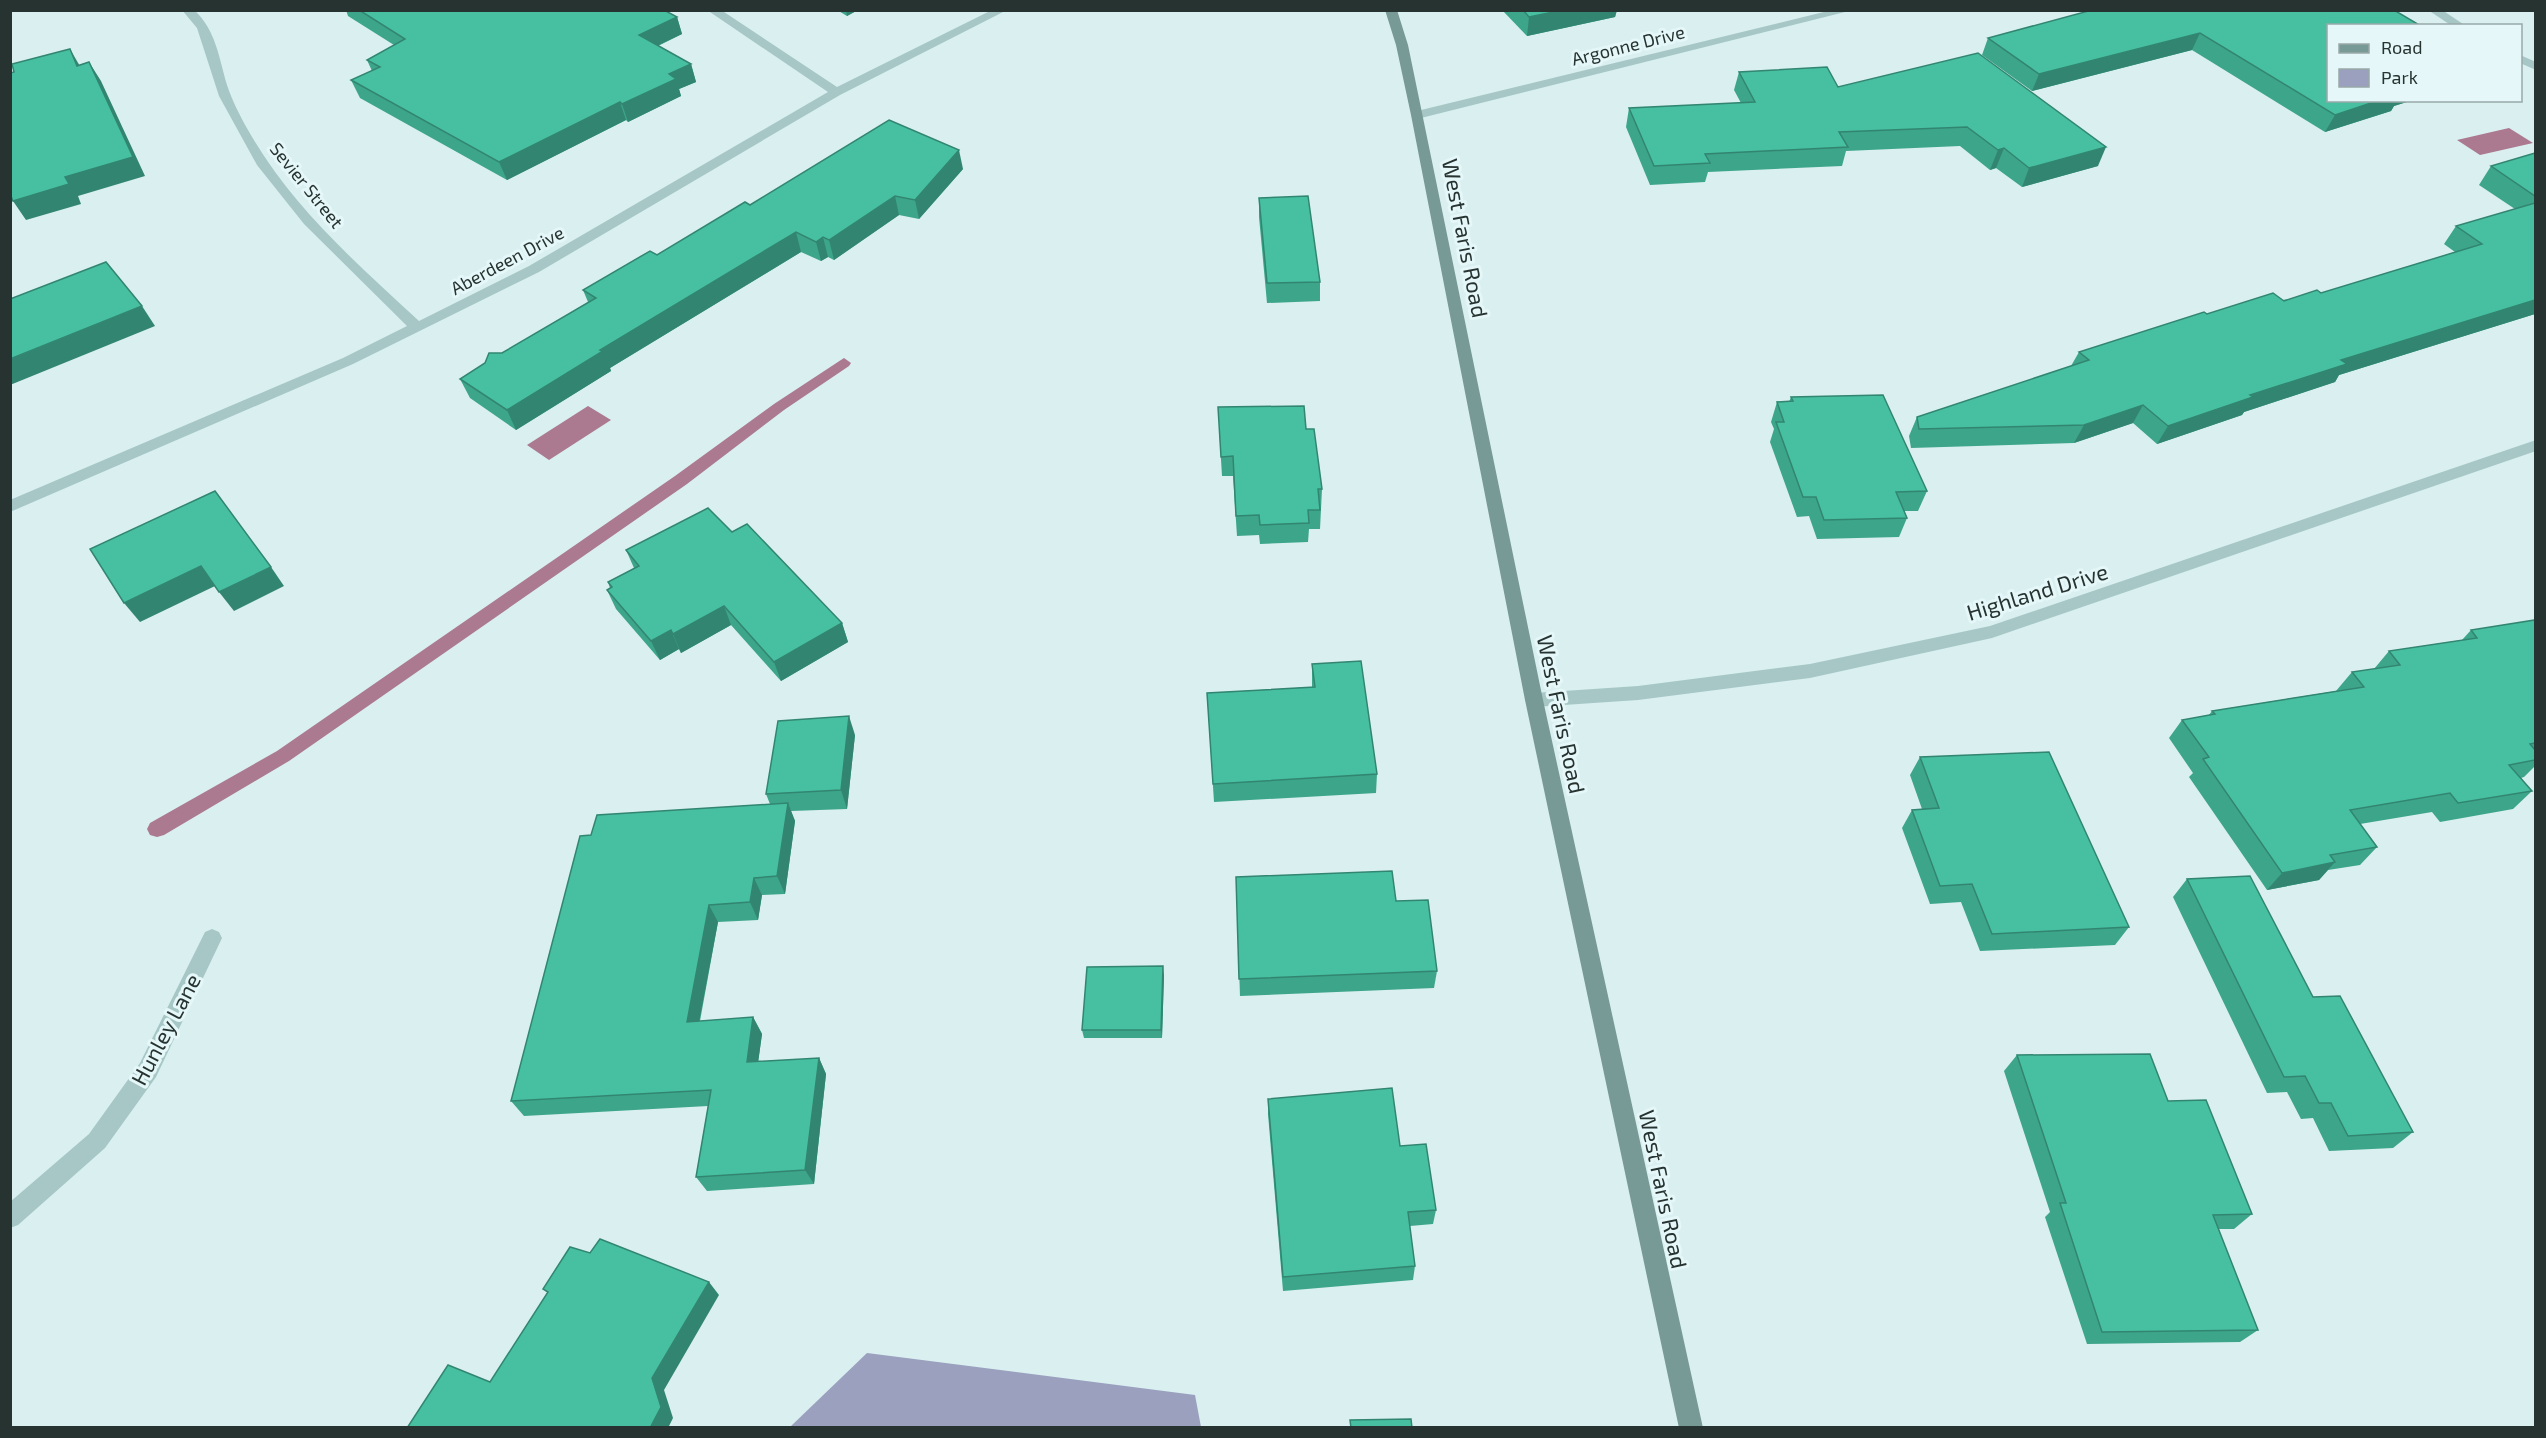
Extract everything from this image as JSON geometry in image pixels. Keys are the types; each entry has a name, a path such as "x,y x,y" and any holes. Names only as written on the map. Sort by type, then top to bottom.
{"main road":[{"name":"West Faris Road","path":"1390,10 1402,45 1417,115 1534,700 1691,1428"}],"street":[{"name":"Sevier Street","path":"188,10 197,18 211,44 225,96 264,165 348,262 417,327"},
{"path":"712,10 837,92"},
{"name":"Aberdeen Drive","path":"10,507 338,366 417,327 534,268 837,92 1002,10"},
{"name":"Argonne Drive","path":"1417,115 1848,10"},
{"path":"2433,10 2458,24"},
{"path":"2522,59 2535,67"},
{"name":"Highland Drive","path":"1534,700 1638,693 1810,671 1992,632 2535,445"},
{"name":"Hunley Lane","path":"10,1217 98,1141 148,1070 212,938"}],"green space":[{"path":"867,1353 1195,1395 1201,1427 790,1427"}],"shaded area":[{"path":"2509,128 2533,143 2480,155 2457,140"},
{"path":"588,406 611,420 549,460 527,445"}],"building":[{"path":"359,10 664,10 677,17 639,35 691,64 669,74 676,79 622,104 620,102 499,162 351,80 380,67 367,60 405,39"},
{"path":"1523,10 1563,10 1529,17"},
{"path":"2092,10 2394,10 2418,24 2327,24 2327,102 2374,102 2335,115 2200,33 2039,74 1988,38"},
{"path":"70,49 77,66 89,62 133,157 65,177 69,184 13,201 10,194 10,73 14,72 12,64"},
{"path":"1978,53 2106,147 2029,168 2004,148 1998,150 1967,127 1839,132 1848,147 1705,154 1710,163 1654,166 1629,108 1755,102 1739,72 1827,67 1838,87"},
{"path":"889,120 959,150 915,200 895,196 829,240 823,237 816,242 796,232 600,350 603,351 507,410 460,379 485,363 489,353 502,353 596,298 583,290 650,251 657,255 745,202 750,205"},
{"path":"2535,153 2535,196 2491,166"},
{"path":"1308,196 1320,282 1267,283 1259,198"},
{"path":"2535,203 2535,300 2341,360 2347,364 2250,395 2253,397 2168,426 2143,405 2084,425 1919,429 1917,417 2089,360 2079,352 2204,312 2207,314 2273,293 2284,301 2317,290 2321,293 2482,244 2456,226"},
{"path":"106,262 142,306 10,359 10,299"},
{"path":"1883,395 1927,491 1896,492 1907,518 1824,520 1816,497 1803,497 1776,422 1784,422 1777,402 1793,401 1791,397"},
{"path":"1304,406 1306,429 1314,429 1322,489 1318,489 1320,510 1308,510 1309,523 1260,525 1259,515 1236,516 1233,456 1221,457 1218,407"},
{"path":"215,491 271,567 219,592 201,566 124,603 90,549"},
{"path":"708,508 732,532 747,524 842,623 774,662 724,606 673,634 671,630 651,641 607,590 612,587 608,582 639,566 626,550"},
{"path":"2535,620 2535,743 2530,744 2535,750 2535,760 2509,765 2532,791 2458,803 2450,793 2350,810 2377,847 2330,855 2335,862 2282,873 2203,759 2209,757 2182,720 2215,714 2212,711 2364,687 2352,672 2400,665 2389,651 2477,638 2471,630"},
{"path":"1361,661 1377,774 1213,784 1207,693 1315,687 1312,664"},
{"path":"849,716 841,790 766,794 778,721"},
{"path":"2049,752 2129,927 1992,934 1972,884 1940,886 1912,810 1939,808 1920,757"},
{"path":"788,803 777,876 754,878 750,902 709,905 687,1022 753,1017 747,1062 819,1058 805,1170 696,1177 711,1090 511,1101 580,836 591,835 597,815"},
{"path":"1392,871 1396,901 1428,900 1437,971 1239,979 1236,877"},
{"path":"2250,876 2313,997 2340,996 2413,1132 2348,1136 2331,1103 2319,1103 2305,1076 2284,1077 2187,879"},
{"path":"1163,966 1161,1030 1082,1030 1087,967"},
{"path":"2150,1054 2168,1101 2206,1100 2252,1214 2213,1215 2258,1330 2102,1332 2060,1203 2066,1203 2017,1055"},
{"path":"1392,1088 1400,1146 1426,1144 1436,1210 1408,1212 1415,1266 1283,1277 1268,1099"},
{"path":"600,1239 709,1282 652,1378 661,1407 650,1428 407,1428 448,1365 490,1382 548,1292 543,1289 570,1247 590,1253"},
{"path":"1411,1419 1412,1428 1351,1428 1350,1420"}],"waterway":[{"path":"157,829 283,756 681,480 779,407 844,363"}]}
